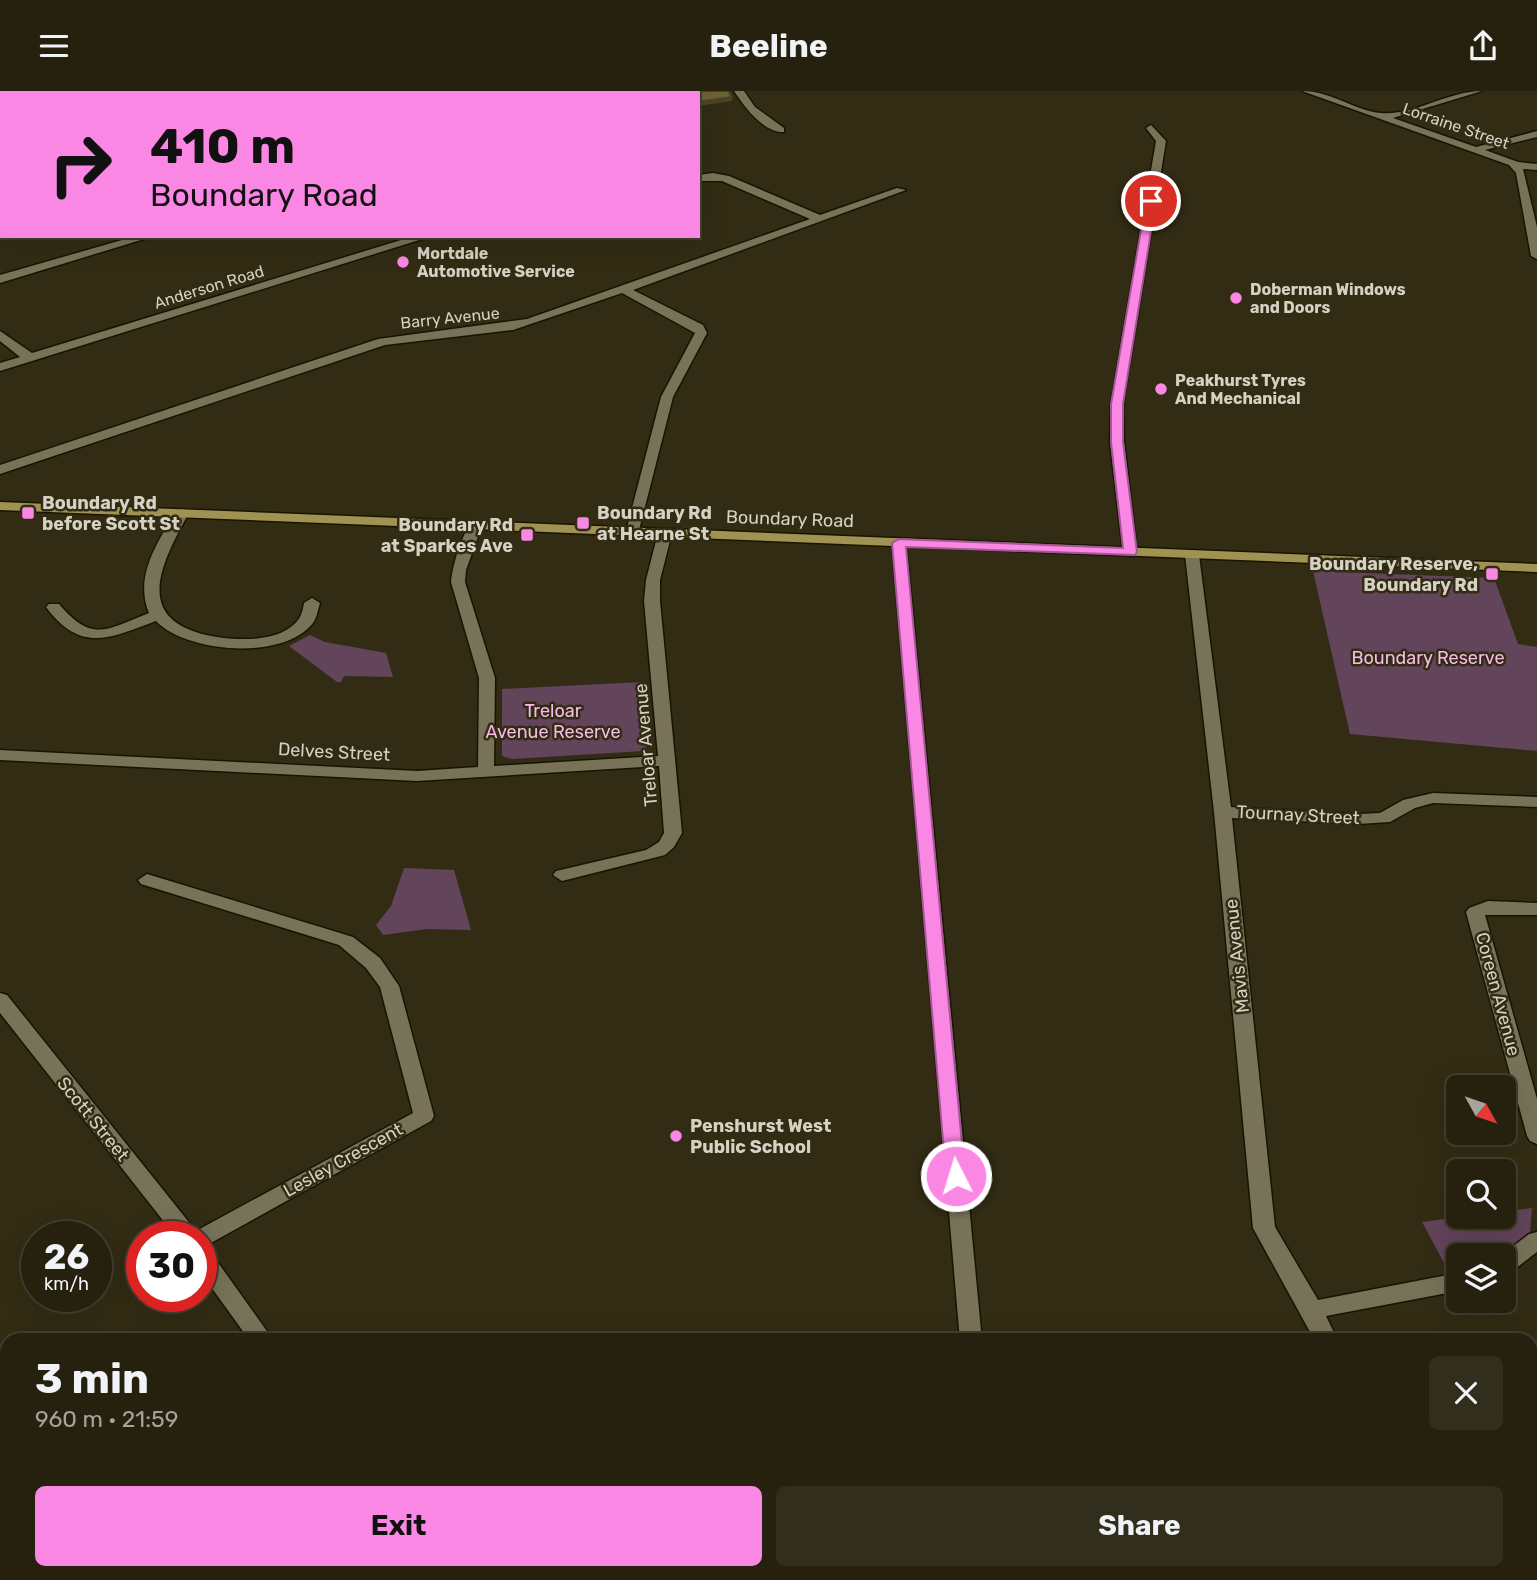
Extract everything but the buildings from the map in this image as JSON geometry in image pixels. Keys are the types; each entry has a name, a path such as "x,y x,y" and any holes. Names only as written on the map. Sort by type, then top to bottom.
{"main road":[{"name":"Boundary Road","path":"0,506 1537,568"}],"street":[{"path":"739,91 751,109 780,130"},
{"name":"Lorraine Street","path":"1307,91 1516,165 1537,167"},
{"path":"1379,116 1397,114 1468,92"},
{"path":"1130,552 1117,442 1117,404 1161,141 1152,128"},
{"path":"1477,149 1537,134"},
{"path":"1516,165 1522,176 1537,256"},
{"path":"700,178 725,178 820,219"},
{"name":"Barry Avenue","path":"0,470 382,342 419,335 509,328 901,190"},
{"path":"0,279 142,238"},
{"name":"Anderson Road","path":"0,367 420,238"},
{"path":"623,289 699,328 701,333 667,397 633,531"},
{"path":"0,335 30,358"},
{"path":"182,513 161,550 154,572 152,598 158,615 182,631 203,640 223,643 257,642 272,640 296,630 306,622 312,603"},
{"path":"475,526 457,582 487,678 486,772"},
{"name":"Treloar Avenue","path":"562,875 651,854 668,845 673,833 652,601 653,580 666,533"},
{"path":"899,543 970,1333"},
{"name":"Mavis Avenue","path":"1192,555 1223,811 1264,1229 1323,1333"},
{"path":"54,607 63,620 84,635"},
{"path":"66,643 84,635 103,635 158,615"},
{"name":"Delves Street","path":"0,755 417,776 666,761"},
{"name":"Tournay Street","path":"1223,811 1358,819 1384,818 1409,804 1433,798 1537,802"},
{"name":"Lesley Crescent","path":"146,880 346,941 373,964 389,986 424,1115 217,1229"},
{"name":"Coreen Avenue","path":"1537,909 1488,907 1475,912 1537,1136"},
{"name":"Scott Street","path":"0,999 175,1221"},
{"path":"1516,1256 1537,1240"},
{"path":"217,1278 257,1333"},
{"path":"1312,1310 1446,1284"}],"green space":[{"name":"Boundary Reserve","path":"1313,571 1494,578 1518,644 1537,647 1537,751 1350,734"},
{"path":"310,635 325,642 386,653 393,677 344,676 341,682 337,682 289,646"},
{"name":"Treloar Avenue Reserve","path":"642,682 648,745 643,751 512,759 502,756 502,689"},
{"path":"404,868 454,870 471,930 427,929 383,935 376,925 391,906"},
{"path":"1532,1208 1530,1233 1516,1244 1446,1243 1446,1267 1422,1222 1446,1219 1446,1229 1516,1229 1516,1210"}],"place":[{"name":"Mortdale Automotive Service","path":"403,262"},
{"name":"Doberman Windows and Doors","path":"1236,298"},
{"name":"Peakhurst Tyres And Mechanical","path":"1161,389"},
{"name":"Boundary Rd before Scott St","path":"28,513"},
{"name":"Boundary Rd at Hearne St","path":"583,523"},
{"name":"Boundary Rd at Sparkes Ave","path":"527,535"},
{"name":"Boundary Reserve, Boundary Rd","path":"1492,574"},
{"name":"Penshurst West Public School","path":"676,1136"}],"route":[{"path":"956,1176 902,601 899,543 1130,552 1117,442 1117,404 1151,201"}]}
